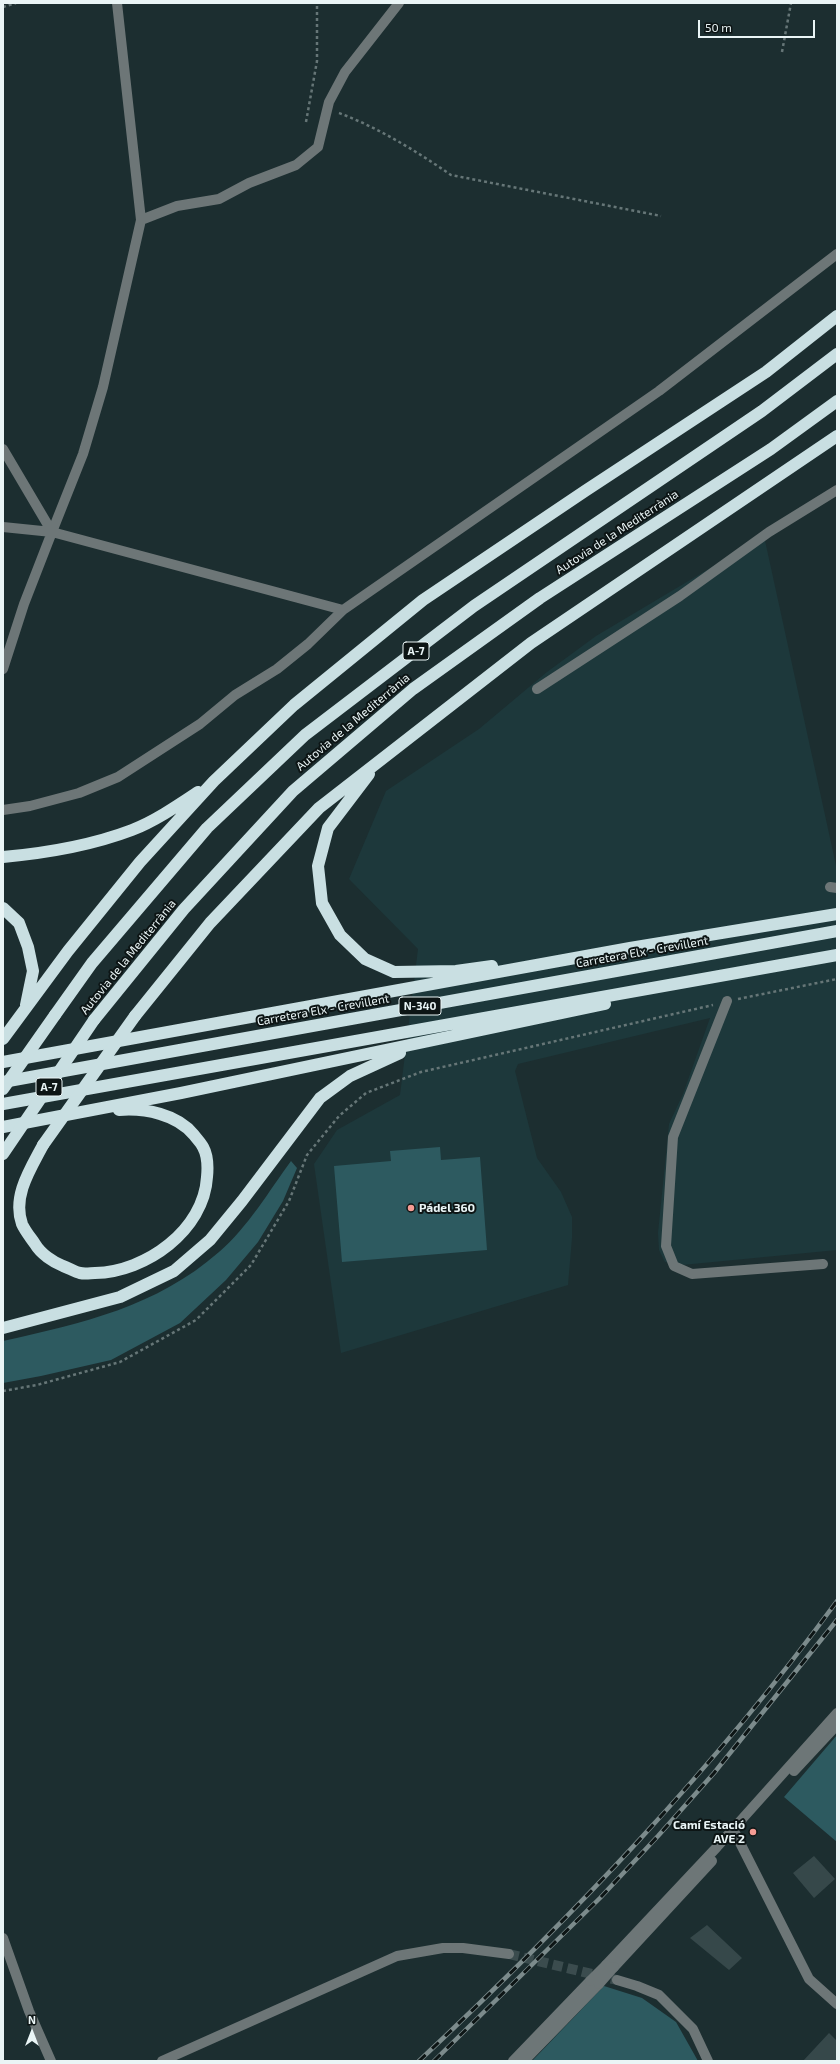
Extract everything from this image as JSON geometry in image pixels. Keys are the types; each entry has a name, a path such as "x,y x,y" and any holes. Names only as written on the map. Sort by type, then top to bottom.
{"highway":[{"path":"3,1039 68,950 136,868 214,781 294,705 423,600 585,490 766,372 837,316"},
{"name":"Autovia de la Mediterrània","path":"3,1089 92,963 207,828 305,736 474,606 762,411 837,354"},
{"name":"Autovia de la Mediterrània","path":"3,1154 94,1020 184,909 293,791 413,689 540,598 771,450 837,401"},
{"path":"70,1115 128,1110 154,1112 172,1119 190,1130 203,1148 208,1166 207,1188 198,1210 183,1231 163,1249 138,1263 109,1272 81,1273 55,1263 36,1247 22,1223 20,1203 24,1179 44,1144 135,1016 210,923 314,814 381,759 530,643 837,436"},
{"path":"381,759 328,828 318,866 322,903 340,935 365,959 394,972 456,970 630,948"},
{"path":"3,857 83,846 132,830 169,810 214,781"},
{"path":"3,908 19,923 28,947 33,970 25,1008"},
{"path":"3,1062 630,948 837,914"},
{"name":"Carretera Elx - Crevillent","path":"3,1082 837,931"},
{"name":"N-340","path":"3,1104 837,955"},
{"path":"3,1127 70,1115 469,1033 796,962"},
{"path":"3,1328 120,1297 174,1271 210,1240 242,1201 320,1098 350,1076 397,1054 469,1033"}],"street":[{"path":"3,669 24,604 83,454 103,387 141,220 117,3"},
{"path":"141,220 177,206 219,199 249,183 296,164 318,147 328,108 345,72 399,3"},
{"path":"3,810 30,806 79,793 118,777 200,724 235,695 277,669 308,644 343,610 659,391 837,254"},
{"path":"3,449 52,532"},
{"path":"537,689 680,596 769,532 837,490"},
{"path":"3,527 52,532 343,610"},
{"path":"727,1001 673,1137 666,1246 674,1266 692,1274 823,1264"},
{"path":"734,1832 837,1713"},
{"path":"513,2061 610,1966 734,1832 837,1725"},
{"path":"734,1832 809,1979 837,2004"},
{"path":"3,1938 29,2011 52,2061"},
{"path":"162,2061 397,1956 444,1948 463,1948 509,1954"},
{"path":"617,1980 659,1995 693,2030 708,2061"},
{"path":"524,2061 594,1982"}],"path":[{"path":"3,7 16,3"},
{"path":"306,122 317,61 317,3"},
{"path":"782,52 791,3"},
{"path":"328,108 360,121 426,158 451,176 661,216"},
{"path":"3,1391 37,1384 120,1362 196,1320 251,1264 289,1201 307,1155 339,1116 366,1093 421,1072 727,1001 837,979"}],"shaded area":[{"path":"764,536 837,870 837,1250 682,1265 665,1262 659,1250 658,1233 669,1124 683,1094 710,1018 518,1064 515,1071 537,1158 561,1192 572,1217 572,1238 568,1285 341,1353 314,1164 337,1130 400,1095 418,949 349,879 386,791 479,729 547,672 596,636"},
{"name":"Pádel 360","path":"440,1147 441,1160 480,1157 487,1250 342,1262 334,1166 391,1161 390,1151"},
{"path":"291,1161 297,1168 283,1201 258,1242 226,1280 180,1323 111,1360 3,1383 3,1341 90,1319 144,1300 170,1287 195,1271 230,1242 249,1220"},
{"path":"837,1735 837,1842 784,1797"},
{"path":"604,1986 642,1998 676,2022 698,2061 532,2061"}],"building":[{"path":"814,1856 835,1879 814,1898 793,1873"},
{"path":"707,1925 742,1958 729,1970 690,1938"},
{"path":"829,2033 837,2041 837,2061 803,2061"}],"tunnel":[{"path":"509,1954 617,1980"}],"railway":[{"path":"419,2061 531,1953 639,1840 741,1723 790,1663 837,1601"},
{"path":"434,2061 600,1898 658,1836 714,1773 837,1620"}],"place":[{"name":"Pádel 360","path":"411,1208"},
{"name":"Camí Estació AVE 2","path":"753,1832"}]}
